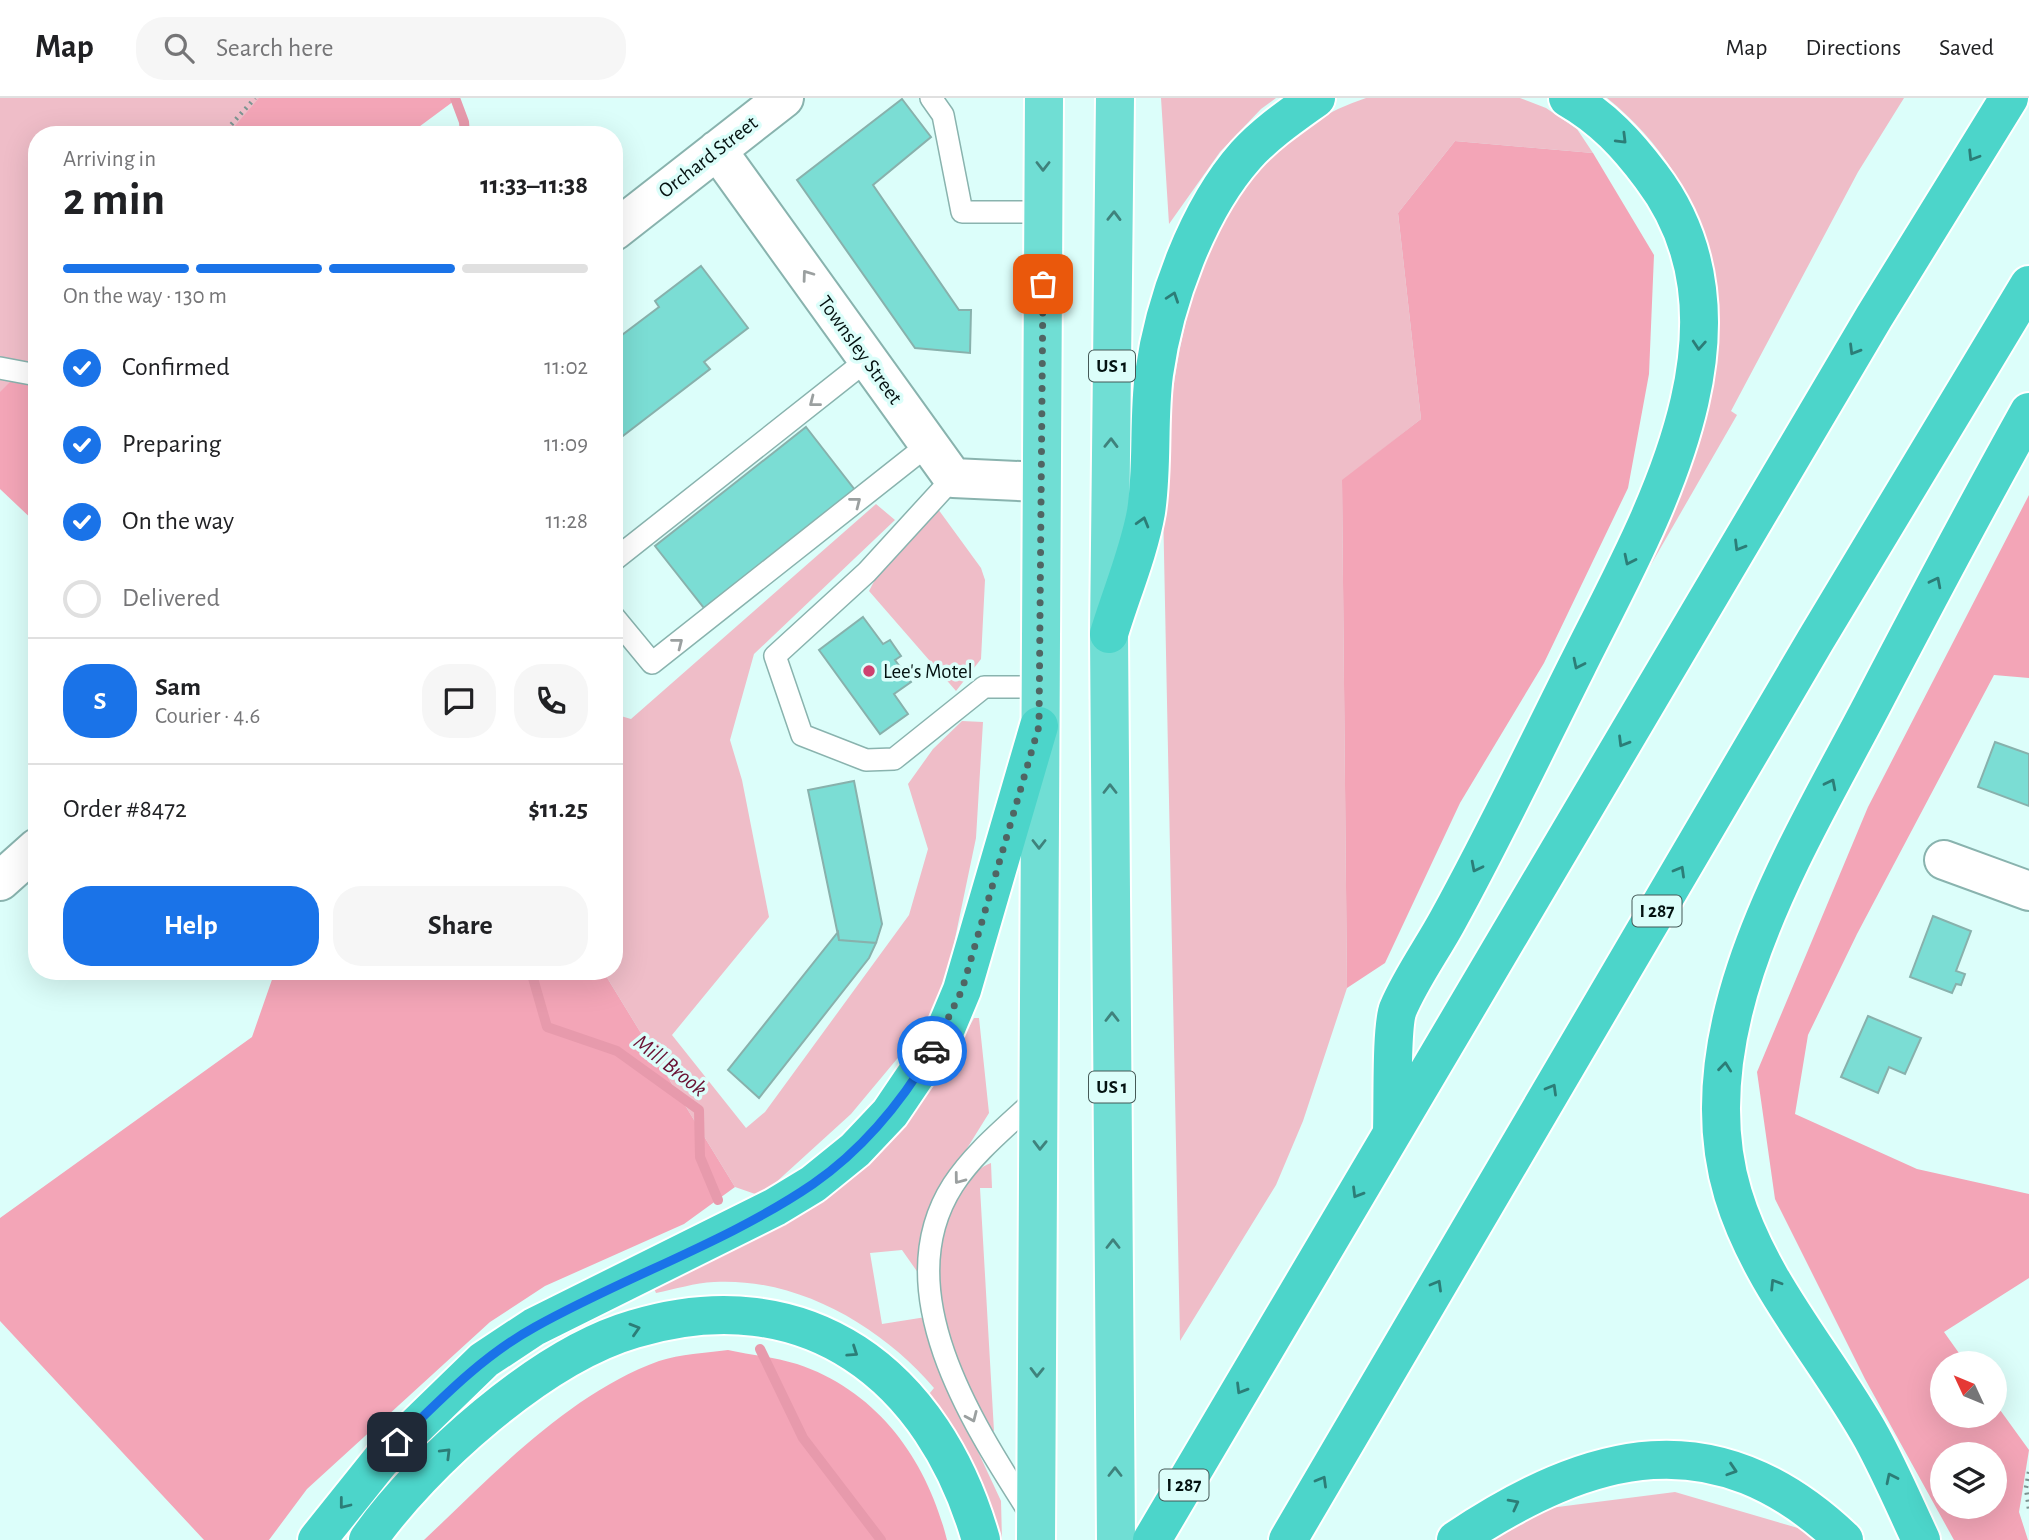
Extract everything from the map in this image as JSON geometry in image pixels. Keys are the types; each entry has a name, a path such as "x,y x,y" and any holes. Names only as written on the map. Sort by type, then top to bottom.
{"highway":[{"path":"1036,1531 1044,98"},
{"name":"US 1","path":"1115,98 1108,634 1116,1540"},
{"path":"1108,634 1146,513 1154,373 1168,309 1190,248 1223,185 1246,155 1274,129 1315,98"},
{"path":"1391,1135 1397,1011 1502,816 1651,515 1683,433 1699,353 1700,311 1694,268 1668,197 1624,140 1568,98"},
{"name":"I 287","path":"1152,1540 1874,317 2009,98"},
{"name":"I 287","path":"1288,1540 1808,653 2029,285"},
{"path":"1921,1540 1872,1438 1767,1271 1747,1232 1732,1191 1721,1129 1724,1068 1735,1002 1756,939 1800,844 1954,547 2029,412"},
{"path":"317,1540 381,1460 484,1360 534,1327 804,1189 855,1150 890,1113 944,1033 962,990 1039,726"},
{"path":"368,1540 443,1455 483,1419 578,1352 632,1329 678,1318 721,1314 780,1320 814,1331 845,1346 887,1378 912,1402 955,1468 981,1540"},
{"path":"1456,1540 1499,1511 1546,1487 1597,1467 1676,1460 1722,1466 1758,1479 1817,1514 1844,1540"}],"street":[{"name":"Orchard Street","path":"623,224 717,150 742,111 784,98"},
{"name":"Townsley Street","path":"717,150 953,478"},
{"path":"953,478 1041,482"},
{"path":"0,881 28,856"},
{"path":"1944,860 2029,891"}],"lane":[{"path":"931,98 943,115 962,212 1043,212"},
{"path":"623,554 867,360"},
{"path":"0,368 28,373"},
{"path":"623,628 652,663 929,444"},
{"path":"953,478 867,572 775,656 802,735 866,760 894,760 984,687 1039,687"},
{"path":"1036,1531 982,1440 940,1345 930,1290 930,1260 943,1205 953,1184 979,1153 1040,1095"}],"path":[{"path":"230,126 255,98"},
{"path":"2029,1472 2026,1488 2029,1509"}],"shaded area":[{"path":"0,98 310,98 284,126 28,126 28,398 0,428"},
{"path":"259,98 458,98 420,126 235,126"},
{"path":"1161,98 1276,98 1261,109 1220,152 1169,224"},
{"path":"1366,98 1520,98 1546,108 1577,129 1593,153 1455,141 1398,213 1421,419 1342,481 1347,988 1303,1121 1276,1185 1180,1341 1163,505 1174,384 1185,324 1203,265 1228,211 1263,164 1308,126"},
{"path":"1607,98 1904,98 1858,172 1731,411 1737,415 1626,608 1674,509 1698,448 1711,399 1717,350 1716,303 1709,257 1695,213 1673,171 1644,133"},
{"path":"1455,141 1593,153 1654,255 1649,374 1628,488 1544,663 1460,803 1385,963 1347,988 1342,480 1421,419 1398,213"},
{"path":"28,364 28,515 0,489 0,392"},
{"path":"2029,495 2029,678 1994,675 1857,934 1808,1035 1795,1114 1917,1169 2029,1194 2029,1278 1944,1332 1957,1351 1930,1351 1930,1428 2007,1428 2007,1420 2029,1450 2019,1512 2028,1540 1954,1540 1942,1519 2007,1519 2007,1442 1930,1442 1930,1497 1865,1379 1775,1199 1757,1072 1868,807"},
{"path":"876,504 895,520 754,654 730,740 742,780 769,917 672,1035 746,1128 765,1112 909,915 928,849 908,784 933,749 962,721 983,722 976,838 952,953 932,1017 851,1114 761,1196 735,1187 608,980 623,980 623,717 631,719"},
{"path":"938,509 981,568 985,580 981,659 956,691 869,591 881,568"},
{"path":"272,980 608,980 735,1187 684,1224 545,1286 490,1322 307,1489 269,1540 204,1540 0,1321 0,1218 252,1037"},
{"path":"974,1018 979,1018 989,1113 938,1195 921,1277 902,1250 870,1253 882,1324 926,1317 967,1428 1001,1501 1002,1540 996,1540 985,1501 963,1445 929,1394 934,1388 890,1345 864,1326 807,1297 776,1288 714,1282 656,1293 653,1286 878,1153 942,1076"},
{"path":"991,1163 992,1188 980,1188 994,1431 988,1430 963,1376 944,1321 939,1293 943,1236 954,1206 968,1180"},
{"path":"728,1350 797,1364 826,1376 875,1410 895,1432 927,1483 947,1540 424,1540 504,1464 593,1394 659,1361"},
{"path":"1675,1492 1815,1533 1819,1540 1491,1540 1534,1510"}],"building":[{"path":"902,99 931,137 873,185 959,310 971,310 970,353 915,348 797,180"},
{"path":"701,266 748,328 704,362 710,369 623,436 623,334 659,307 655,301"},
{"path":"806,427 855,490 704,608 655,546"},
{"name":"Lee's Motel","path":"863,617 883,644 890,640 901,656 895,660 911,682 894,694 908,714 880,734 819,650"},
{"path":"1995,742 2029,754 2029,806 1978,787"},
{"path":"854,781 882,924 876,943 839,940 808,790"},
{"path":"1933,916 1971,931 1956,971 1965,974 1961,985 1956,984 1952,993 1910,977"},
{"path":"838,932 839,940 876,943 869,958 759,1098 728,1070"},
{"path":"1868,1016 1921,1038 1905,1074 1889,1067 1878,1093 1841,1077"}],"waterway":[{"name":"Mill Brook","path":"455,98 464,126"},
{"name":"Mill Brook","path":"534,980 547,1027 617,1051 699,1110 700,1157 718,1200"},
{"name":"Mill Brook","path":"760,1349 803,1438 881,1540"}],"way so far":[{"path":"932,1051 944,1033 962,990 1039,726 1043,284"}],"place":[{"name":"Lee's Motel","path":"869,671"}],"route":[{"path":"397,1442 484,1360 534,1327 775,1207 813,1184 855,1150 890,1113 932,1051"}]}
